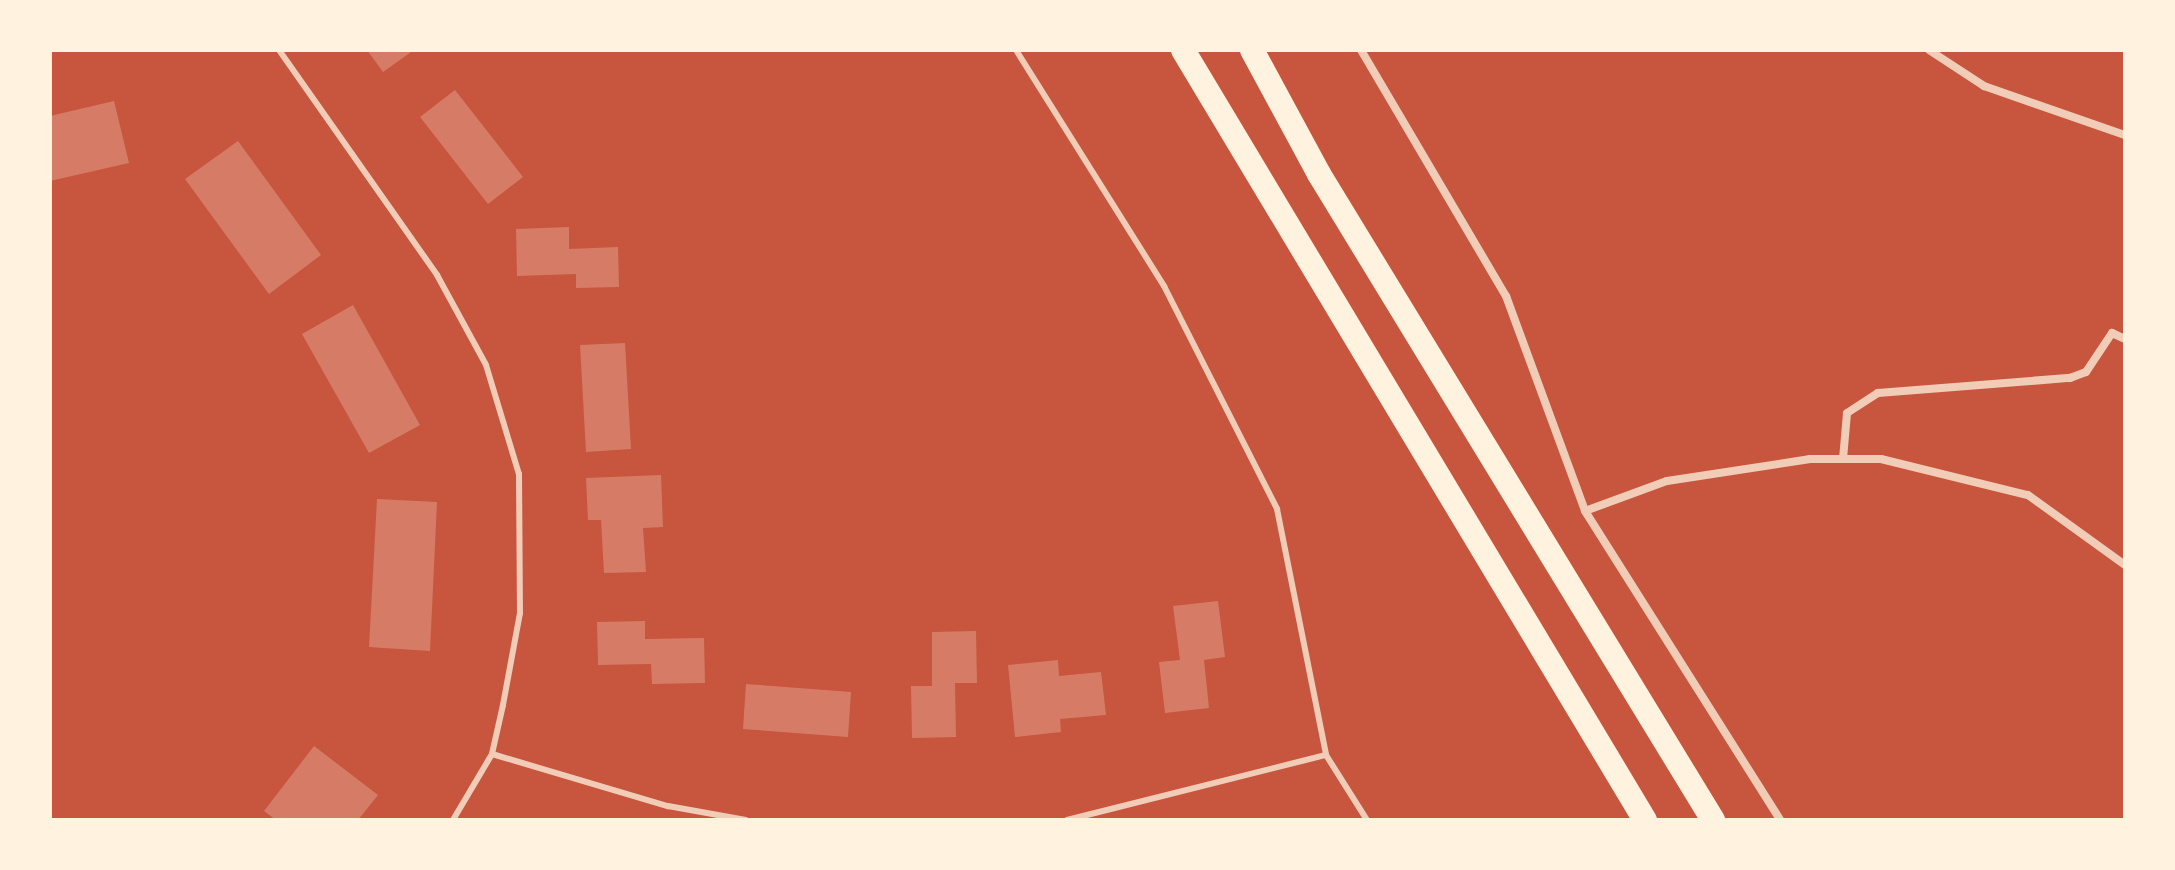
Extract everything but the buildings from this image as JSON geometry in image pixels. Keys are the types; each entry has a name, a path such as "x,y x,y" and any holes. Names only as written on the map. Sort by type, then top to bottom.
{"highway":[{"path":"1183,50 1645,820"},
{"path":"1252,50 1319,174 1713,820"}],"street":[{"path":"1361,50 1506,296 1585,511 1780,820"},
{"path":"1929,50 1984,86 2125,135"},
{"path":"1843,459 1847,413 1878,393 2070,378 2086,372 2112,333 2125,339"},
{"path":"1585,511 1667,481 1843,459 1881,459 2028,495 2125,565"}],"lane":[{"path":"279,50 437,275 494,392 519,474 520,613 492,754 453,820"},
{"path":"1016,50 1164,286 1277,509 1326,755 1367,820"},
{"path":"492,754 668,806 746,820"},
{"path":"1067,820 1326,755"}]}
